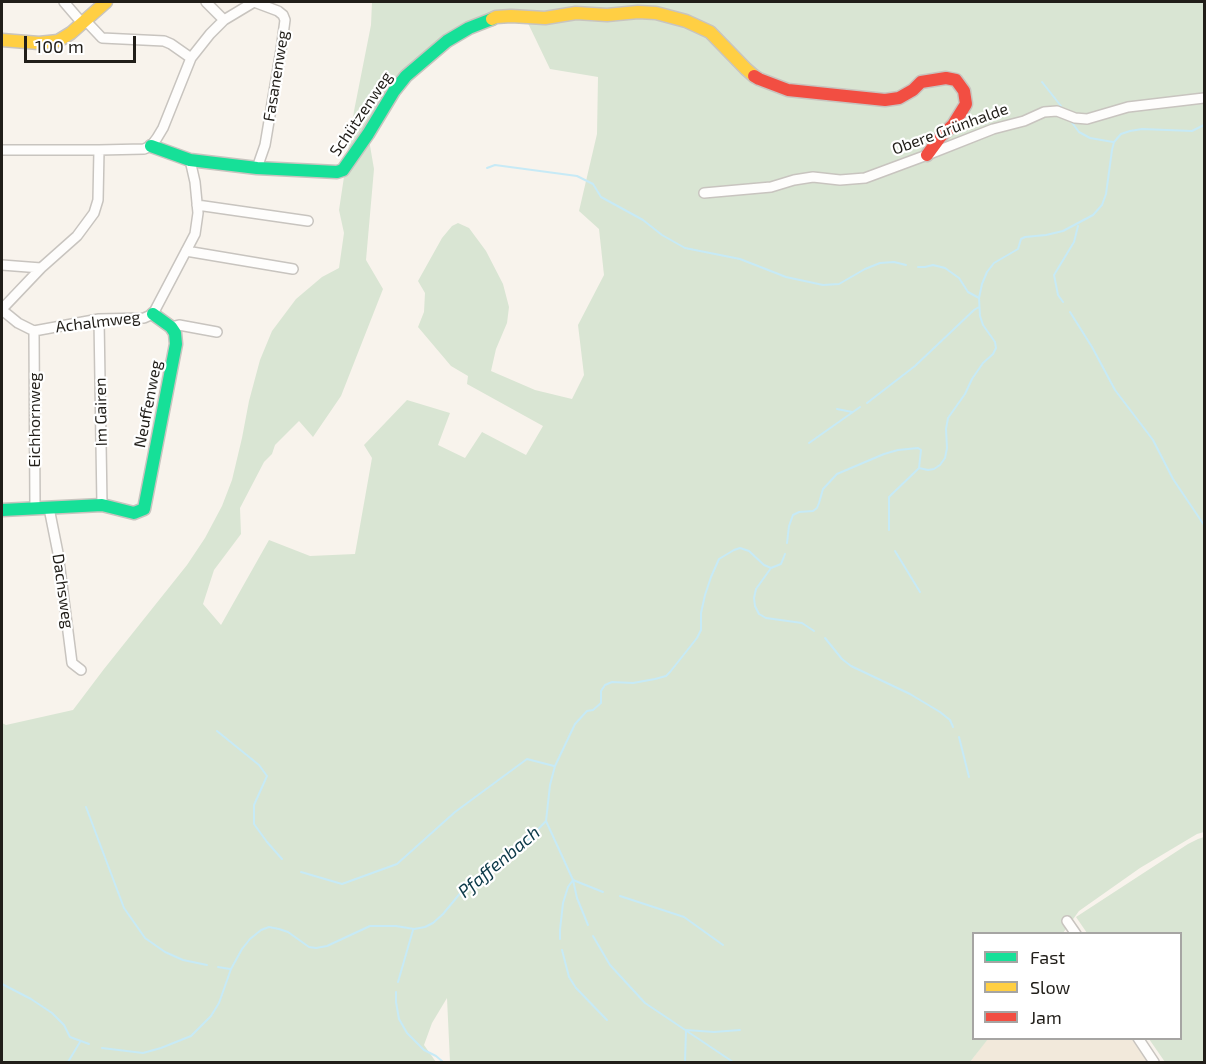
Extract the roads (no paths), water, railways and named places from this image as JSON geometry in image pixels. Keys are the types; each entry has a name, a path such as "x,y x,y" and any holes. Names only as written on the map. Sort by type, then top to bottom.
{"street":[{"path":"64,2 102,39 164,41 191,58"},
{"path":"2,40 39,43 58,41 71,33 106,2"},
{"path":"206,2 224,20"},
{"path":"2,150 99,150 151,146 163,128 191,58 210,33 224,20 254,2"},
{"name":"Fasanenweg","path":"254,2 278,11 285,20 265,145 257,168"},
{"name":"Schützenweg","path":"151,146 190,160 257,168 337,172 343,170 406,76 447,42 470,28 496,18 512,16 545,18 576,13 607,15 638,12 656,13 686,21 710,32 752,74 788,90 885,100 899,98 921,82 946,78 956,80 964,91 966,104 953,124 927,155"},
{"name":"Obere Grünhalde","path":"704,193 771,187 813,177 840,180 865,177 1044,112 1057,111 1074,118 1087,119 1128,107 1204,98"},
{"path":"2,310 41,268 77,236 94,213 98,200 99,150"},
{"name":"Achalmweg","path":"2,310 18,323 34,331 99,320 144,318 153,314 195,234 198,213 190,160"},
{"path":"197,204 308,221"},
{"path":"186,251 293,270"},
{"path":"2,265 41,268"},
{"path":"153,314 171,327 179,325 217,332"},
{"name":"Im Gairen","path":"99,320 102,505"},
{"name":"Neuffenweg","path":"102,505 134,513 144,509 146,504 176,344 175,333 171,327"},
{"name":"Eichhornweg","path":"34,331 35,508"},
{"path":"2,510 102,505"},
{"name":"Dachsweg","path":"50,508 72,663 81,670"},
{"path":"1067,921 1075,932"},
{"path":"1139,1040 1154,1062"}],"waterway":[{"path":"1042,82 1061,106"},
{"path":"1070,120 1079,132 1090,138 1113,142"},
{"name":"Pfaffenbach","path":"787,543 793,515 817,508 823,489 837,474 884,454 918,448 921,450 919,468 928,470 940,465 945,458 947,448 948,418 965,394 972,379 996,348 980,316 979,298 987,272 994,263 1018,249 1021,239 1063,231 1093,215 1102,205 1106,194 1112,150 1114,142 1121,134 1142,129 1192,131 1204,125"},
{"path":"487,168 495,165 577,176 593,184 601,197 643,220 662,235 685,248 740,259 786,277 823,285 839,284 880,263 894,262 906,265"},
{"path":"1063,302 1058,295 1054,275 1074,242 1078,226"},
{"path":"918,267 933,265 945,268 959,278 968,292 979,298"},
{"path":"867,403 915,366 979,307"},
{"path":"1070,312 1115,390 1153,440 1173,479 1204,525"},
{"path":"809,443 860,407"},
{"path":"837,409 852,412"},
{"path":"889,530 889,497 918,469"},
{"name":"Pfaffenbach","path":"102,1048 143,1053 191,1036 211,1016 219,1003 231,969 242,949 261,930 269,927 279,929 288,932 309,947 316,948 327,946 370,926 414,929 433,923 467,885 483,871 522,846 546,821 550,785 555,766 575,724 587,711 593,710 601,703 601,691 605,685 612,682 633,683 666,676 697,638 701,630 701,613 705,595 719,559 740,548 749,551 764,565 771,568 781,564 785,554"},
{"path":"895,551 920,592"},
{"path":"771,568 756,589 754,598 759,614 766,618 802,623 814,631"},
{"path":"825,638 842,659 851,666 910,694 940,712 950,720 953,727"},
{"path":"217,731 259,765 267,776 254,805 254,824 282,859"},
{"path":"959,737 969,777"},
{"path":"301,872 342,884 397,864 455,812 527,759 554,766"},
{"path":"86,807 124,908 145,938 165,952 183,960 207,965"},
{"path":"546,821 573,880 577,898 588,925"},
{"path":"560,939 563,903 573,880 603,892"},
{"path":"620,896 684,917 723,945"},
{"path":"398,982 413,930"},
{"path":"593,936 610,965 645,1003 733,1062"},
{"path":"562,950 569,977 576,988 607,1020"},
{"path":"218,967 230,969"},
{"name":"Pfaffenbach","path":"2,984 52,1013 64,1025 70,1037 89,1044"},
{"path":"396,992 399,1019 407,1033 424,1050 443,1062"},
{"path":"685,1062 686,1030 714,1032 740,1030"},
{"path":"68,1062 80,1042"}]}
